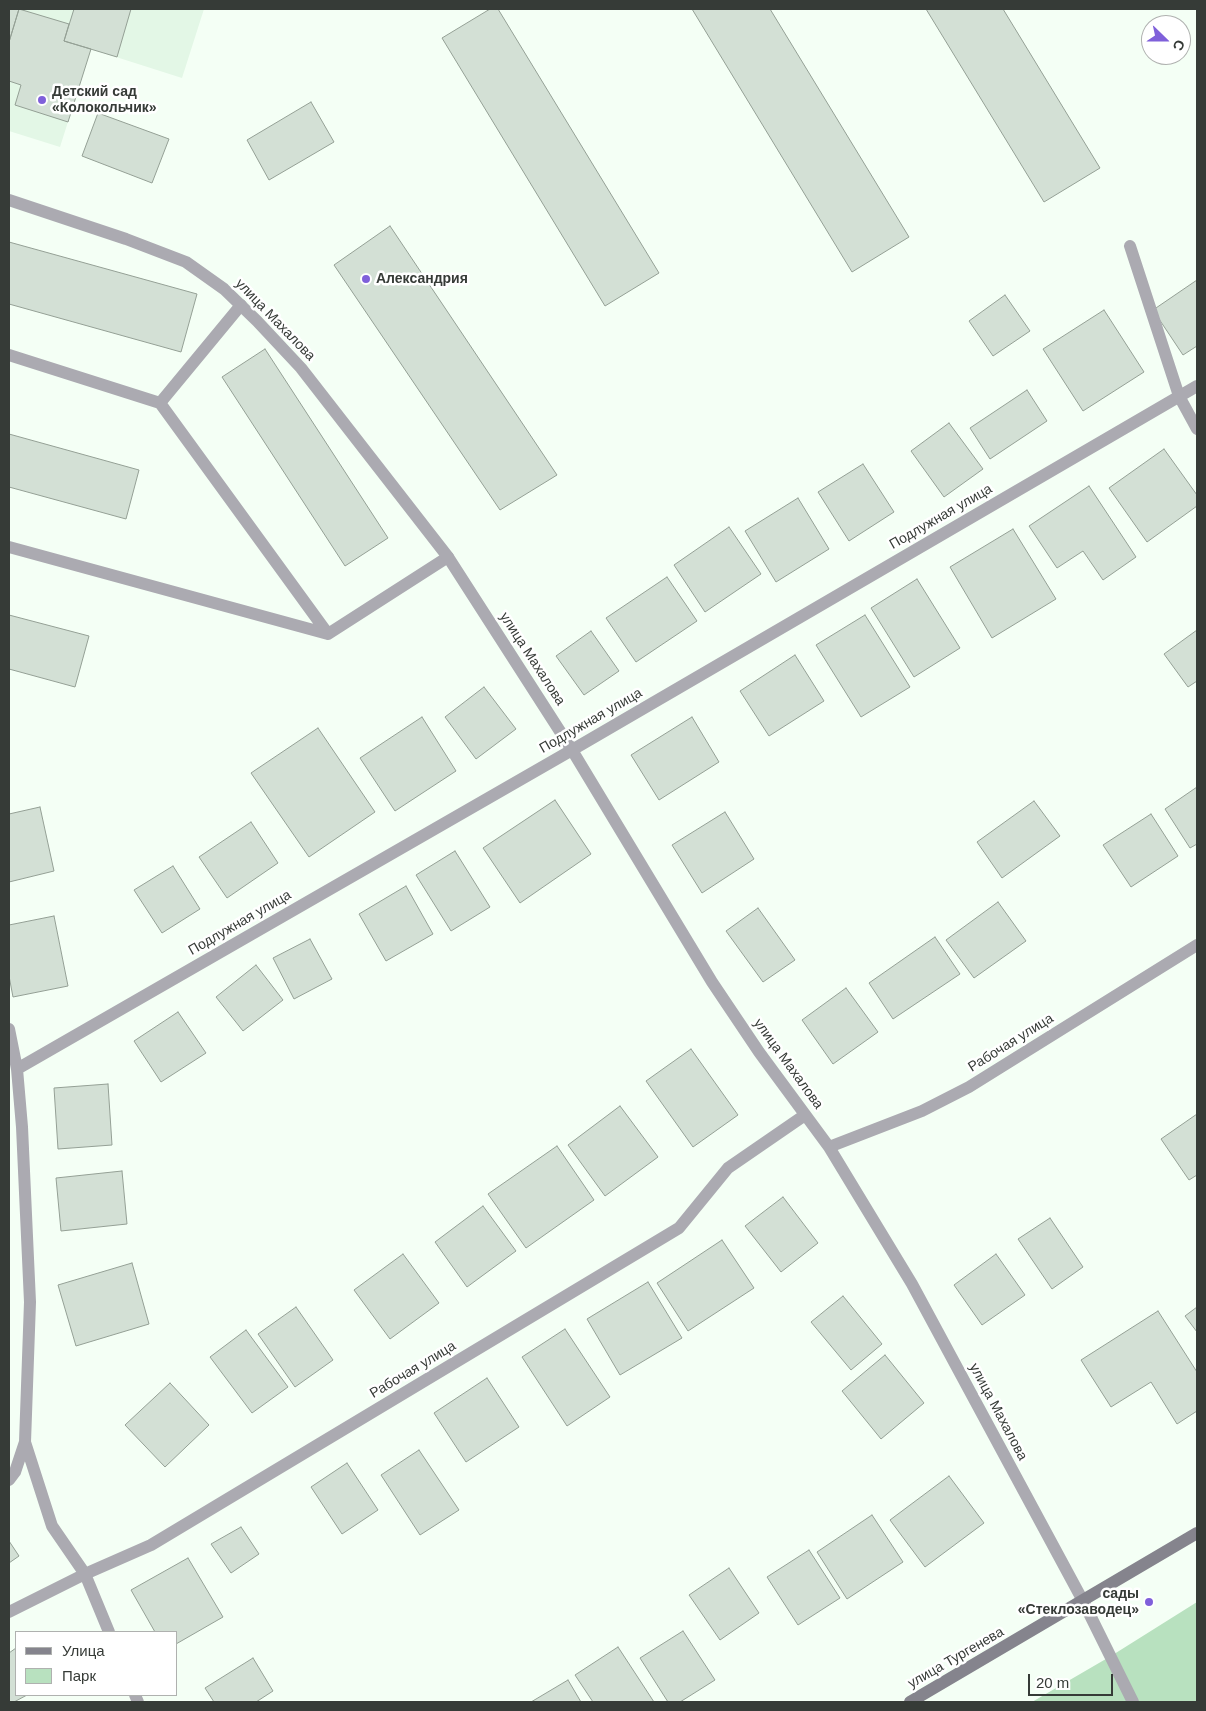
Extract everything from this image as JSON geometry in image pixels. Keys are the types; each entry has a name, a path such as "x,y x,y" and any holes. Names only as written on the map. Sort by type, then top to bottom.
{"street":[{"name":"улица Махалова","path":"9,200 126,239 186,262 224,288 301,368 448,557 572,750 712,982 759,1052 830,1147 912,1284 1083,1600 1133,1702"},
{"path":"1130,246 1179,396 1197,429"},
{"path":"160,403 241,305"},
{"path":"9,355 160,403 328,634"},
{"name":"Подлужная улица","path":"17,1069 572,750 1197,386"},
{"path":"9,547 328,634 448,557"},
{"name":"Рабочая улица","path":"830,1147 922,1111 969,1087 1197,945"},
{"path":"9,1029 17,1069 22,1127 30,1302 25,1442 15,1472 9,1480"},
{"name":"Рабочая улица","path":"9,1612 85,1574 151,1545 679,1228 728,1168 805,1115"},
{"path":"9,1130 22,1127"},
{"path":"25,1442 52,1526 85,1574 109,1631"},
{"name":"улица Тургенева","path":"910,1702 1197,1533"}],"shaded area":[{"name":"Детский сад «Колокольчик»","path":"9,9 204,9 182,78 91,49 60,147 9,131"}],"green space":[{"path":"1197,1602 1197,1702 1032,1702 1111,1656"}],"building":[{"path":"9,9 19,9 9,42"},
{"path":"19,9 69,24 64,41 91,49 68,122 15,105 21,85 9,81 9,42"},
{"path":"74,9 131,9 117,57 64,41"},
{"path":"490,9 498,9 659,273 605,306 442,38"},
{"path":"692,9 770,9 909,237 852,272"},
{"path":"926,9 1003,9 1100,168 1044,202"},
{"path":"311,102 334,142 269,180 247,140"},
{"path":"98,113 169,139 152,183 82,156"},
{"path":"390,226 557,475 500,510 334,265"},
{"path":"9,242 197,294 181,352 9,304"},
{"path":"1197,280 1197,346 1183,355 1153,310"},
{"path":"1005,295 1030,331 993,356 969,321"},
{"path":"1104,310 1144,372 1083,411 1043,349"},
{"path":"265,349 388,538 345,566 222,377"},
{"path":"1027,390 1047,421 990,459 970,428"},
{"path":"949,423 983,469 944,497 911,451"},
{"path":"9,434 139,470 126,519 9,487"},
{"path":"1164,449 1197,495 1197,506 1147,542 1109,488"},
{"path":"863,464 894,512 849,541 818,492"},
{"path":"1089,486 1136,557 1103,580 1083,551 1057,568 1029,526"},
{"path":"798,498 829,549 776,582 745,531"},
{"path":"729,527 761,574 705,612 674,565"},
{"path":"1013,529 1056,599 992,638 950,567"},
{"path":"667,577 697,621 636,662 606,618"},
{"path":"917,579 960,648 914,677 871,608"},
{"path":"9,615 89,636 75,687 9,669"},
{"path":"865,615 910,687 861,717 816,645"},
{"path":"1197,630 1197,681 1188,687 1164,654"},
{"path":"591,631 619,671 584,695 556,656"},
{"path":"795,655 824,701 769,736 740,691"},
{"path":"484,687 516,729 476,759 445,717"},
{"path":"422,717 456,771 395,811 360,758"},
{"path":"692,717 719,762 659,800 631,755"},
{"path":"318,728 375,812 309,857 251,773"},
{"path":"1197,787 1197,844 1190,848 1165,809"},
{"path":"555,800 591,854 520,903 483,848"},
{"path":"1034,801 1060,836 1002,878 977,842"},
{"path":"40,807 54,871 9,882 9,814"},
{"path":"725,812 754,859 702,893 672,845"},
{"path":"1151,814 1178,856 1131,887 1103,845"},
{"path":"251,822 278,863 227,898 199,857"},
{"path":"455,851 490,907 451,931 416,875"},
{"path":"173,866 200,909 162,933 134,890"},
{"path":"406,886 433,934 386,961 359,914"},
{"path":"998,902 1026,941 974,978 946,940"},
{"path":"758,908 795,960 763,982 726,931"},
{"path":"54,916 68,986 13,997 9,976 9,925"},
{"path":"935,937 960,974 893,1019 869,983"},
{"path":"310,939 332,979 294,999 273,958"},
{"path":"256,965 283,1000 243,1031 216,997"},
{"path":"846,988 878,1032 833,1064 802,1020"},
{"path":"178,1012 206,1053 161,1082 134,1041"},
{"path":"691,1049 738,1115 693,1147 646,1081"},
{"path":"108,1084 112,1145 58,1149 54,1088"},
{"path":"620,1106 658,1157 605,1196 568,1145"},
{"path":"1197,1114 1197,1175 1189,1180 1161,1139"},
{"path":"557,1146 594,1200 526,1248 488,1194"},
{"path":"122,1171 127,1224 61,1231 56,1178"},
{"path":"783,1197 818,1243 781,1272 745,1226"},
{"path":"483,1206 516,1251 467,1287 435,1242"},
{"path":"1050,1218 1083,1267 1052,1289 1018,1239"},
{"path":"722,1240 754,1288 688,1331 657,1283"},
{"path":"403,1254 439,1303 390,1339 354,1290"},
{"path":"996,1254 1025,1295 982,1325 954,1285"},
{"path":"132,1263 149,1324 76,1346 58,1285"},
{"path":"648,1282 682,1338 620,1375 587,1319"},
{"path":"843,1296 882,1344 851,1370 811,1322"},
{"path":"296,1307 333,1360 295,1387 258,1334"},
{"path":"1197,1307 1197,1332 1185,1316"},
{"path":"1158,1311 1197,1372 1197,1411 1177,1424 1151,1382 1111,1407 1081,1360"},
{"path":"565,1329 610,1397 567,1426 522,1357"},
{"path":"246,1330 288,1387 252,1413 210,1357"},
{"path":"885,1355 924,1403 881,1439 842,1391"},
{"path":"487,1378 519,1427 466,1462 434,1413"},
{"path":"170,1383 209,1425 165,1467 125,1425"},
{"path":"419,1450 459,1510 420,1535 381,1475"},
{"path":"347,1463 378,1510 342,1534 311,1487"},
{"path":"949,1476 984,1523 925,1567 890,1520"},
{"path":"872,1515 903,1562 847,1599 817,1552"},
{"path":"241,1527 259,1554 231,1573 211,1544"},
{"path":"9,1541 19,1556 9,1563"},
{"path":"809,1550 840,1598 798,1625 767,1577"},
{"path":"188,1558 223,1617 178,1643 178,1631 154,1631 131,1590"},
{"path":"729,1568 759,1613 720,1640 689,1595"},
{"path":"683,1631 715,1680 680,1702 668,1702 640,1658"},
{"path":"618,1647 654,1702 593,1702 575,1675"},
{"path":"15,1649 15,1696 25,1696 14,1702 9,1702 9,1653"},
{"path":"253,1658 273,1691 256,1702 214,1702 205,1688"},
{"path":"568,1680 581,1702 531,1702"}],"place":[{"name":"Детский сад «Колокольчик»","path":"42,100"},
{"name":"Александрия","path":"366,279"},
{"name":"сады «Стеклозаводец»","path":"1149,1602"}]}
